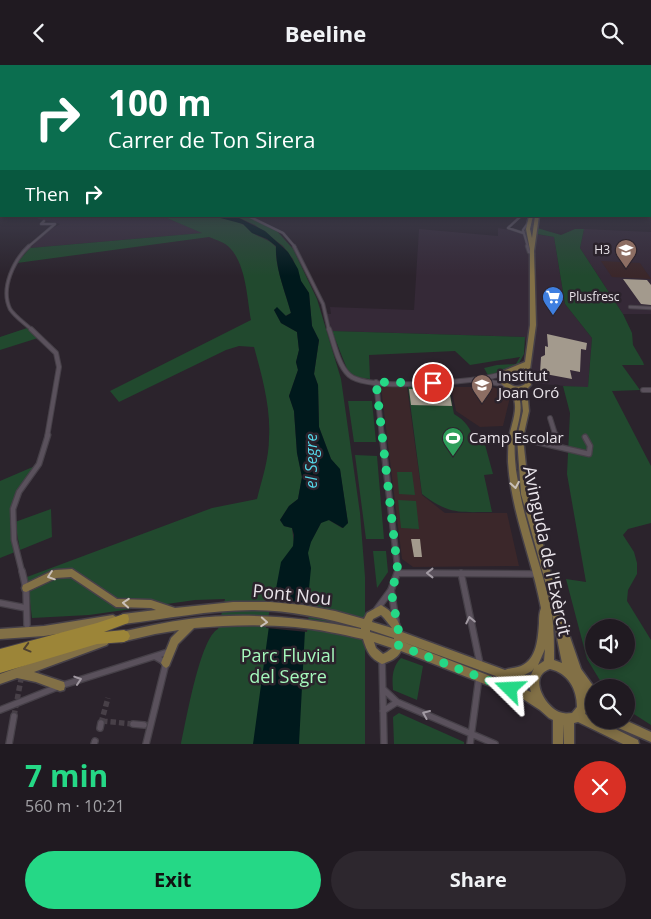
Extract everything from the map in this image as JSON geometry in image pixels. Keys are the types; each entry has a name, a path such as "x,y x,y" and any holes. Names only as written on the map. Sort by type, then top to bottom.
{"highway":[{"path":"0,655 97,629 124,619"},
{"path":"0,667 96,638 124,636"}],"main road":[{"path":"531,217 528,223 530,246 533,252"},
{"path":"527,370 531,350 534,298 533,252 537,217"},
{"path":"502,374 511,371 527,370"},
{"path":"511,371 527,370"},
{"name":"Avinguda de l'Exèrcit","path":"527,370 528,385 524,389 526,411 520,438 525,493 560,625 569,673"},
{"name":"Avinguda de l'Exèrcit","path":"502,374 501,378 517,398 518,405 512,439 515,489 545,604 551,644 549,664"},
{"path":"507,386 524,389"},
{"path":"26,588 55,574 72,573 116,603 151,604 174,611"},
{"path":"503,675 522,672 535,663 543,640 545,604"},
{"name":"Pont Nou","path":"0,634 44,631 174,611 219,607 270,606 328,614 364,622 503,675 520,680 534,679"},
{"path":"381,610 389,614 396,623 399,634 395,653 382,659 372,651 362,635 364,622 375,612 381,610"},
{"name":"Pont Nou","path":"0,679 74,651 124,636 194,621 216,620 295,624 362,635 398,645 526,695 543,707"},
{"path":"166,663 170,651 181,632 194,621"},
{"path":"560,625 577,672 585,683"},
{"path":"569,744 573,718 582,709 581,690 569,673 559,666 549,664 541,666 536,672 534,688 543,707 558,718 573,718 632,744"},
{"path":"16,673 60,685"},
{"path":"558,718 558,744"},
{"path":"632,729 651,737"}],"street":[{"path":"250,217 278,229 294,245 323,304 326,325 344,370 354,379 376,382 449,383 484,381 507,386"},
{"path":"520,217 508,227 523,232"},
{"path":"27,625 26,588 14,540 13,509 19,492 39,465 50,429 52,395 59,367 56,353 10,309 5,296 5,285 13,268 27,248 55,224 41,223 40,221 44,221"},
{"path":"528,223 523,232 529,252 533,252"},
{"path":"630,307 651,308"},
{"path":"484,381 502,374"},
{"path":"375,612 391,590 398,573 376,382"},
{"path":"643,390 651,391"},
{"path":"550,418 556,433 556,446"},
{"path":"520,438 589,454 590,446 585,437"},
{"path":"398,573 538,573"},
{"path":"461,573 480,666"},
{"path":"391,590 396,623"},
{"path":"0,603 26,608"},
{"path":"0,710 60,685 121,665 156,657 170,651"},
{"path":"146,744 166,663 156,657"},
{"path":"382,659 384,744"},
{"path":"470,744 479,677"},
{"path":"383,689 397,702 495,744"},
{"path":"383,711 397,702"},
{"path":"9,744 14,716"},
{"path":"133,724 144,725"}],"shaded area":[{"path":"39,217 164,217 203,233 30,248 46,232 60,224 38,219"},
{"path":"498,228 554,237 565,304 592,338 588,388 531,383 525,337 332,331 327,314 331,314 330,307 414,310 419,229 498,236"},
{"path":"584,229 651,232 651,314 623,314 580,248"},
{"name":"H3","path":"601,261 640,263 651,279 612,277"},
{"path":"381,387 407,387 422,495 445,513 507,513 519,566 413,567 402,559"},
{"name":"Institut Joan Oró","path":"451,387 492,387 502,390 503,393 511,393 503,426 480,427 456,411"}],"green space":[{"name":"Parc Fluvial del Segre","path":"164,217 216,217 236,221 276,247 279,271 291,313 285,316 277,308 274,310 281,323 297,332 299,350 296,362 298,370 289,396 294,411 297,453 302,477 298,499 289,506 280,520 284,526 292,528 294,543 310,543 321,523 327,519 342,528 348,523 340,470 331,459 319,427 318,385 314,374 319,340 312,326 309,293 301,281 293,259 283,246 255,225 237,217 248,217 276,230 293,249 317,299 341,379 360,513 365,577 365,744 181,744 200,664 211,636 218,629 225,599 195,600 89,615 32,618 27,577 212,508 257,499 268,454 269,415 254,347 239,346 226,350 119,402 110,391 251,320 243,272 235,255 228,246 209,237 17,263 30,248 202,233"},
{"path":"537,228 561,235 575,229 584,229 580,248 623,314 632,333 633,345 644,365 622,365 640,390 612,391 651,466 651,523 628,529 623,535 634,552 637,563 637,574 628,590 627,601 651,640 651,725 635,715 635,679 599,679 593,669 635,669 635,619 585,619 585,651 566,579 586,582 567,474 570,413 563,386 588,387 592,338 565,304 554,237 537,234"},
{"path":"27,328 38,338 0,350 0,337"},
{"path":"332,331 525,337 524,354 518,365 500,370 489,377 484,368 516,364 520,357 470,365 455,351 369,355 370,379 349,374"},
{"name":"Camp Escolar","path":"408,387 449,388 454,414 467,425 475,441 484,441 493,474 484,475 492,512 455,511 440,506 422,494"},
{"path":"348,401 372,401 376,442 354,442"},
{"path":"355,455 377,456 384,539 366,539"},
{"path":"35,466 20,488 12,506 10,525 15,552 0,558 0,481"},
{"path":"397,472 412,472 415,495 399,494"},
{"path":"398,500 416,501 419,529 401,528"},
{"path":"51,509 52,537 20,550 15,522"},
{"path":"373,551 386,551 388,572 377,588"},
{"path":"401,658 423,666 417,700 393,690 393,673"},
{"path":"399,713 464,742 464,744 394,744 393,717"}],"water":[{"name":"el Segre","path":"217,217 237,217 265,231 288,252 298,269 301,281 309,293 312,326 319,340 314,374 318,385 319,427 331,459 340,469 348,523 343,528 329,520 321,523 311,542 308,553 311,568 305,630 299,744 253,744 269,626 281,562 293,546 294,535 292,528 284,526 280,520 289,506 298,499 302,477 297,453 294,411 289,396 298,370 296,362 299,350 297,332 281,323 274,310 277,307 286,316 291,313 279,271 276,246 267,239 252,233 243,224"}],"pier":[{"path":"272,599 310,603 307,632 266,628"}],"building":[{"path":"623,279 647,280 651,285 651,305 641,304"},
{"path":"547,334 587,343 586,350 581,349 580,372 570,370 572,379 540,373 541,357 545,355 545,346 548,347"},
{"path":"409,389 449,390 452,406 411,405"},
{"path":"411,539 420,539 422,557 414,557"}],"tunnel":[{"path":"14,716 22,674"},
{"path":"101,723 108,698"},
{"path":"102,721 133,724"}],"place":[{"name":"H3","path":"626,269"},
{"name":"Plusfresc","path":"553,316"},
{"name":"Institut Joan Oró","path":"482,404"},
{"name":"Camp Escolar","path":"453,457"}],"route":[{"path":"433,383 376,382 398,573 391,590 399,634 398,645 510,689"}]}
